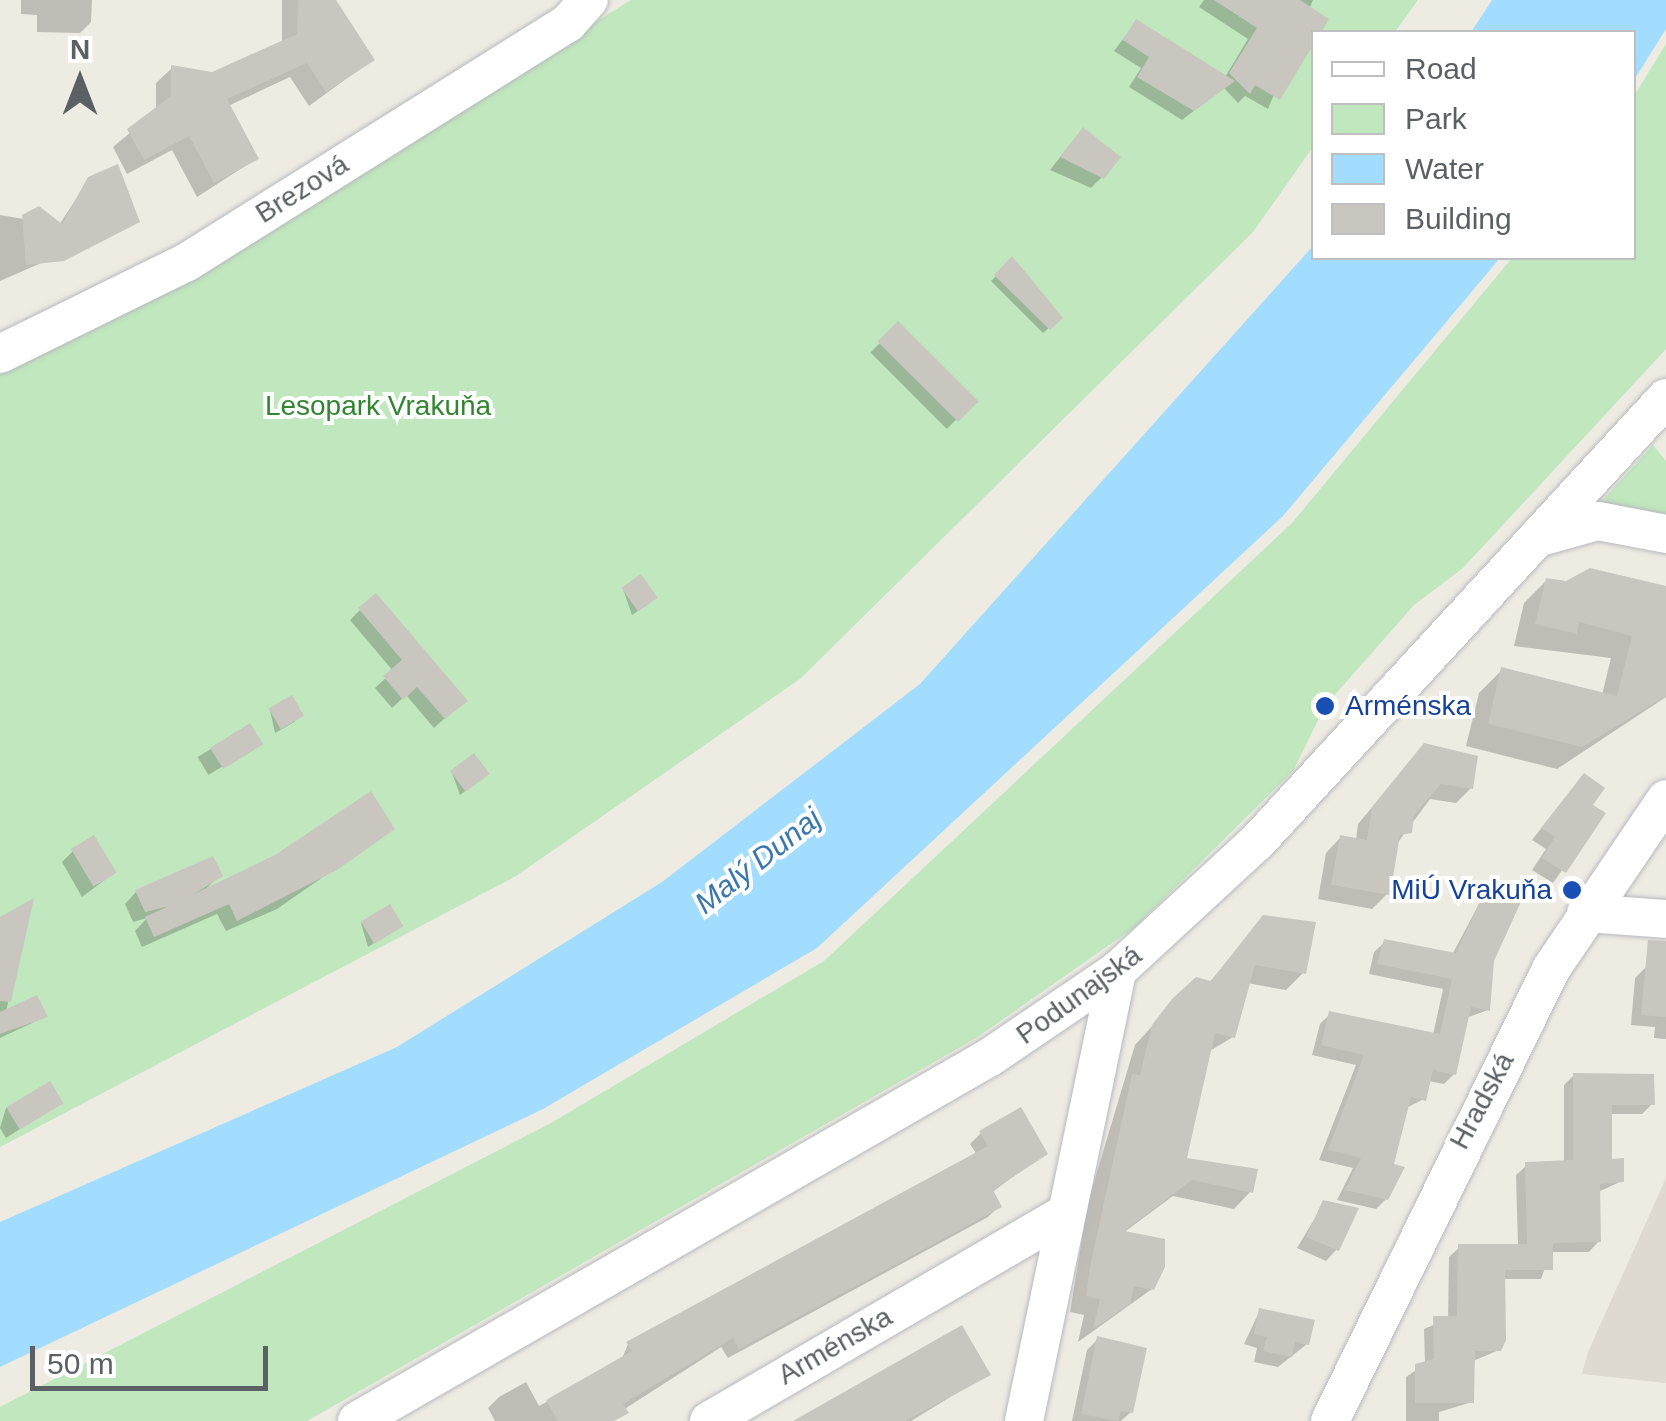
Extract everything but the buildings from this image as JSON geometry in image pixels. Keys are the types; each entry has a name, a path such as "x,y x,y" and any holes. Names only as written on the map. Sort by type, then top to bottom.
{"street":[{"name":"Brezová","path":"0,354 187,262 568,23 589,0"},
{"name":"Podunajská","path":"357,1421 990,1058 1117,972 1269,829 1526,544 1664,407"},
{"path":"1526,544 1583,522 1666,534"},
{"name":"Hradská","path":"1330,1421 1454,1153 1586,914 1666,799"},
{"path":"1586,914 1666,919"},
{"path":"1024,1421 1117,972"},
{"name":"Arménska","path":"709,1421 1066,1213"}],"shaded area":[{"path":"1666,1178 1666,1383 1582,1374 1588,1352"}],"green space":[{"name":"Lesopark Vrakuňa","path":"631,0 1418,0 1396,30 1311,30 1311,150 1253,232 800,679 516,876 0,1147 0,362 212,258"},
{"path":"1666,44 1666,349 1463,568 1414,605 1325,706 1293,771 1135,927 976,1038 307,1421 0,1421 0,1407 551,1123 824,961 1292,523 1510,260 1636,260 1636,93"},
{"path":"1653,445 1666,461 1666,515 1601,502"}],"water":[{"path":"1492,0 1666,0 1666,29 1636,77 1636,30 1472,30"},
{"name":"Malý Dunaj","path":"1311,248 1311,260 1498,260 1283,516 817,948 543,1109 0,1367 0,1222 397,1047 662,882 920,684"}],"place":[{"name":"Arménska","path":"1325,706"},
{"name":"MiÚ Vrakuňa","path":"1572,890"}]}
